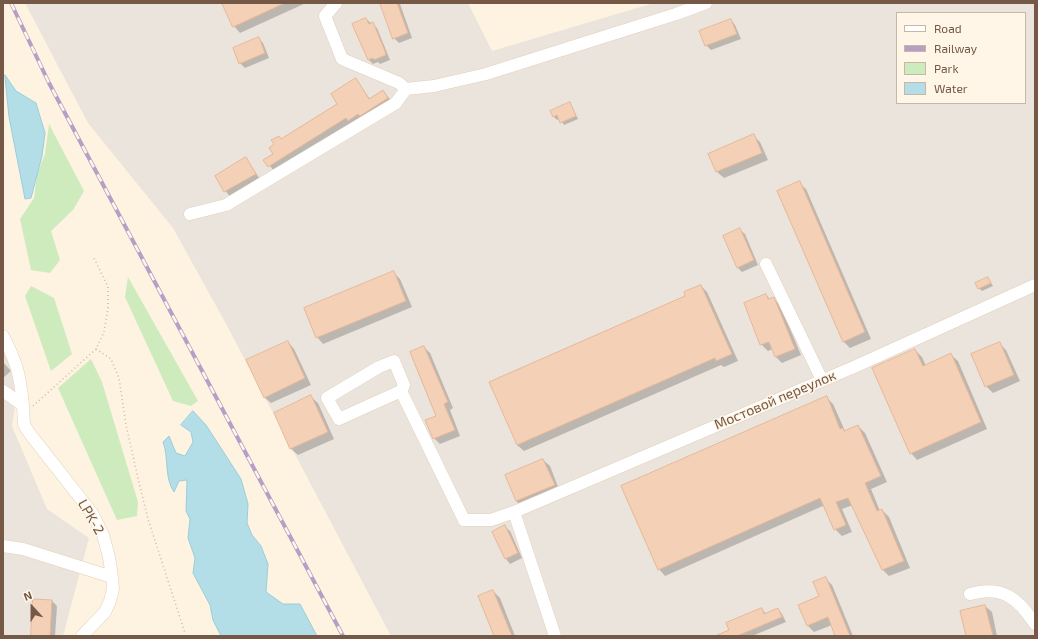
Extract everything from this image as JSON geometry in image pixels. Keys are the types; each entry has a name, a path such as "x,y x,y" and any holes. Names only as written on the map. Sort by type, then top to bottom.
{"street":[{"path":"336,3 326,16 342,59 399,83 406,89 434,86 486,74 676,14 706,3"},
{"path":"190,214 226,205 233,201 396,103 406,89"},
{"path":"766,264 822,380"},
{"name":"Мостовой переулок","path":"401,391 464,520 491,520 514,512 822,380 1035,285"},
{"name":"LPK-2","path":"3,336 14,356 20,374 24,425 95,518 103,535 112,577 113,589 105,612 82,636"},
{"path":"394,361 404,385 401,391 339,419 327,398 379,367 394,361"},
{"path":"3,391 23,410"},
{"path":"514,512 555,636"},
{"path":"3,546 23,549 112,577"},
{"path":"970,594 991,591 1008,595 1025,608 1035,624"}],"path":[{"path":"23,410 96,349 104,332 108,308 108,287 94,258"},
{"path":"96,349 111,360 119,378 126,425 139,482 151,527 184,633"}],"shaded area":[{"path":"25,3 468,3 492,51 654,3 1035,3 1035,636 391,636 225,322 173,228 88,123"},
{"path":"3,330 21,370 12,426 47,509 89,538 63,636 3,636"}],"green space":[{"path":"49,124 84,191 73,210 51,231 60,260 50,273 31,270 20,219 34,198 37,174 45,154"},
{"path":"128,277 198,401 191,406 173,401 125,297"},
{"path":"31,286 54,298 72,354 51,371 25,296"},
{"path":"91,359 102,382 138,502 137,516 117,520 58,388"}],"water":[{"path":"5,75 16,91 36,103 45,133 42,156 31,198 25,199 9,117"},
{"path":"193,411 206,425 241,479 248,504 247,523 252,535 261,546 268,564 266,592 283,604 300,604 317,636 221,636 213,620 210,605 193,573 195,558 188,538 190,519 186,511 187,480 179,481 174,492 169,480 163,442 169,436 176,453 185,456 193,442 191,432 181,425"}],"building":[{"path":"222,3 285,3 233,27"},
{"path":"380,3 397,3 408,33 393,39"},
{"path":"366,18 369,24 373,22 386,55 374,60 373,58 368,60 352,24"},
{"path":"731,19 737,34 705,46 699,31"},
{"path":"259,37 265,53 239,64 233,48"},
{"path":"356,78 369,99 383,90 388,98 360,116 358,114 348,121 346,118 268,167 263,160 273,154 269,148 274,144 271,140 279,136 281,139 337,104 331,94"},
{"path":"570,102 576,116 560,123 557,115 553,117 550,111"},
{"path":"754,134 762,153 716,172 708,154"},
{"path":"246,157 256,174 224,192 215,176"},
{"path":"800,181 865,332 843,342 777,191"},
{"path":"740,228 754,260 737,268 723,236"},
{"path":"394,271 406,301 316,338 304,308"},
{"path":"988,277 991,283 978,289 975,283"},
{"path":"701,285 732,354 716,361 715,358 517,445 489,382 685,296 684,292"},
{"path":"766,294 768,299 774,297 795,349 775,357 769,342 760,345 744,303"},
{"path":"288,341 305,378 264,398 246,360"},
{"path":"1000,342 1014,375 985,387 971,354"},
{"path":"424,346 448,402 444,404 455,430 433,439 425,420 436,416 410,352"},
{"path":"915,349 923,366 951,353 981,422 910,454 872,368"},
{"path":"311,395 328,432 290,449 274,413"},
{"path":"827,396 840,429 843,428 844,431 858,425 881,476 865,483 877,511 882,509 904,561 882,570 848,498 836,502 846,525 834,530 820,498 658,570 621,486"},
{"path":"543,459 555,485 516,501 505,475"},
{"path":"505,525 518,553 505,559 492,532"},
{"path":"826,577 850,636 835,636 828,617 807,626 798,605 819,596 813,582"},
{"path":"493,590 512,636 494,636 478,596"},
{"path":"33,599 52,600 50,636 31,636"},
{"path":"985,605 993,636 966,636 960,611"},
{"path":"762,608 764,614 778,608 782,617 737,636 715,636 729,630 726,623"}],"railway":[{"path":"11,3 49,83 343,636"}]}
